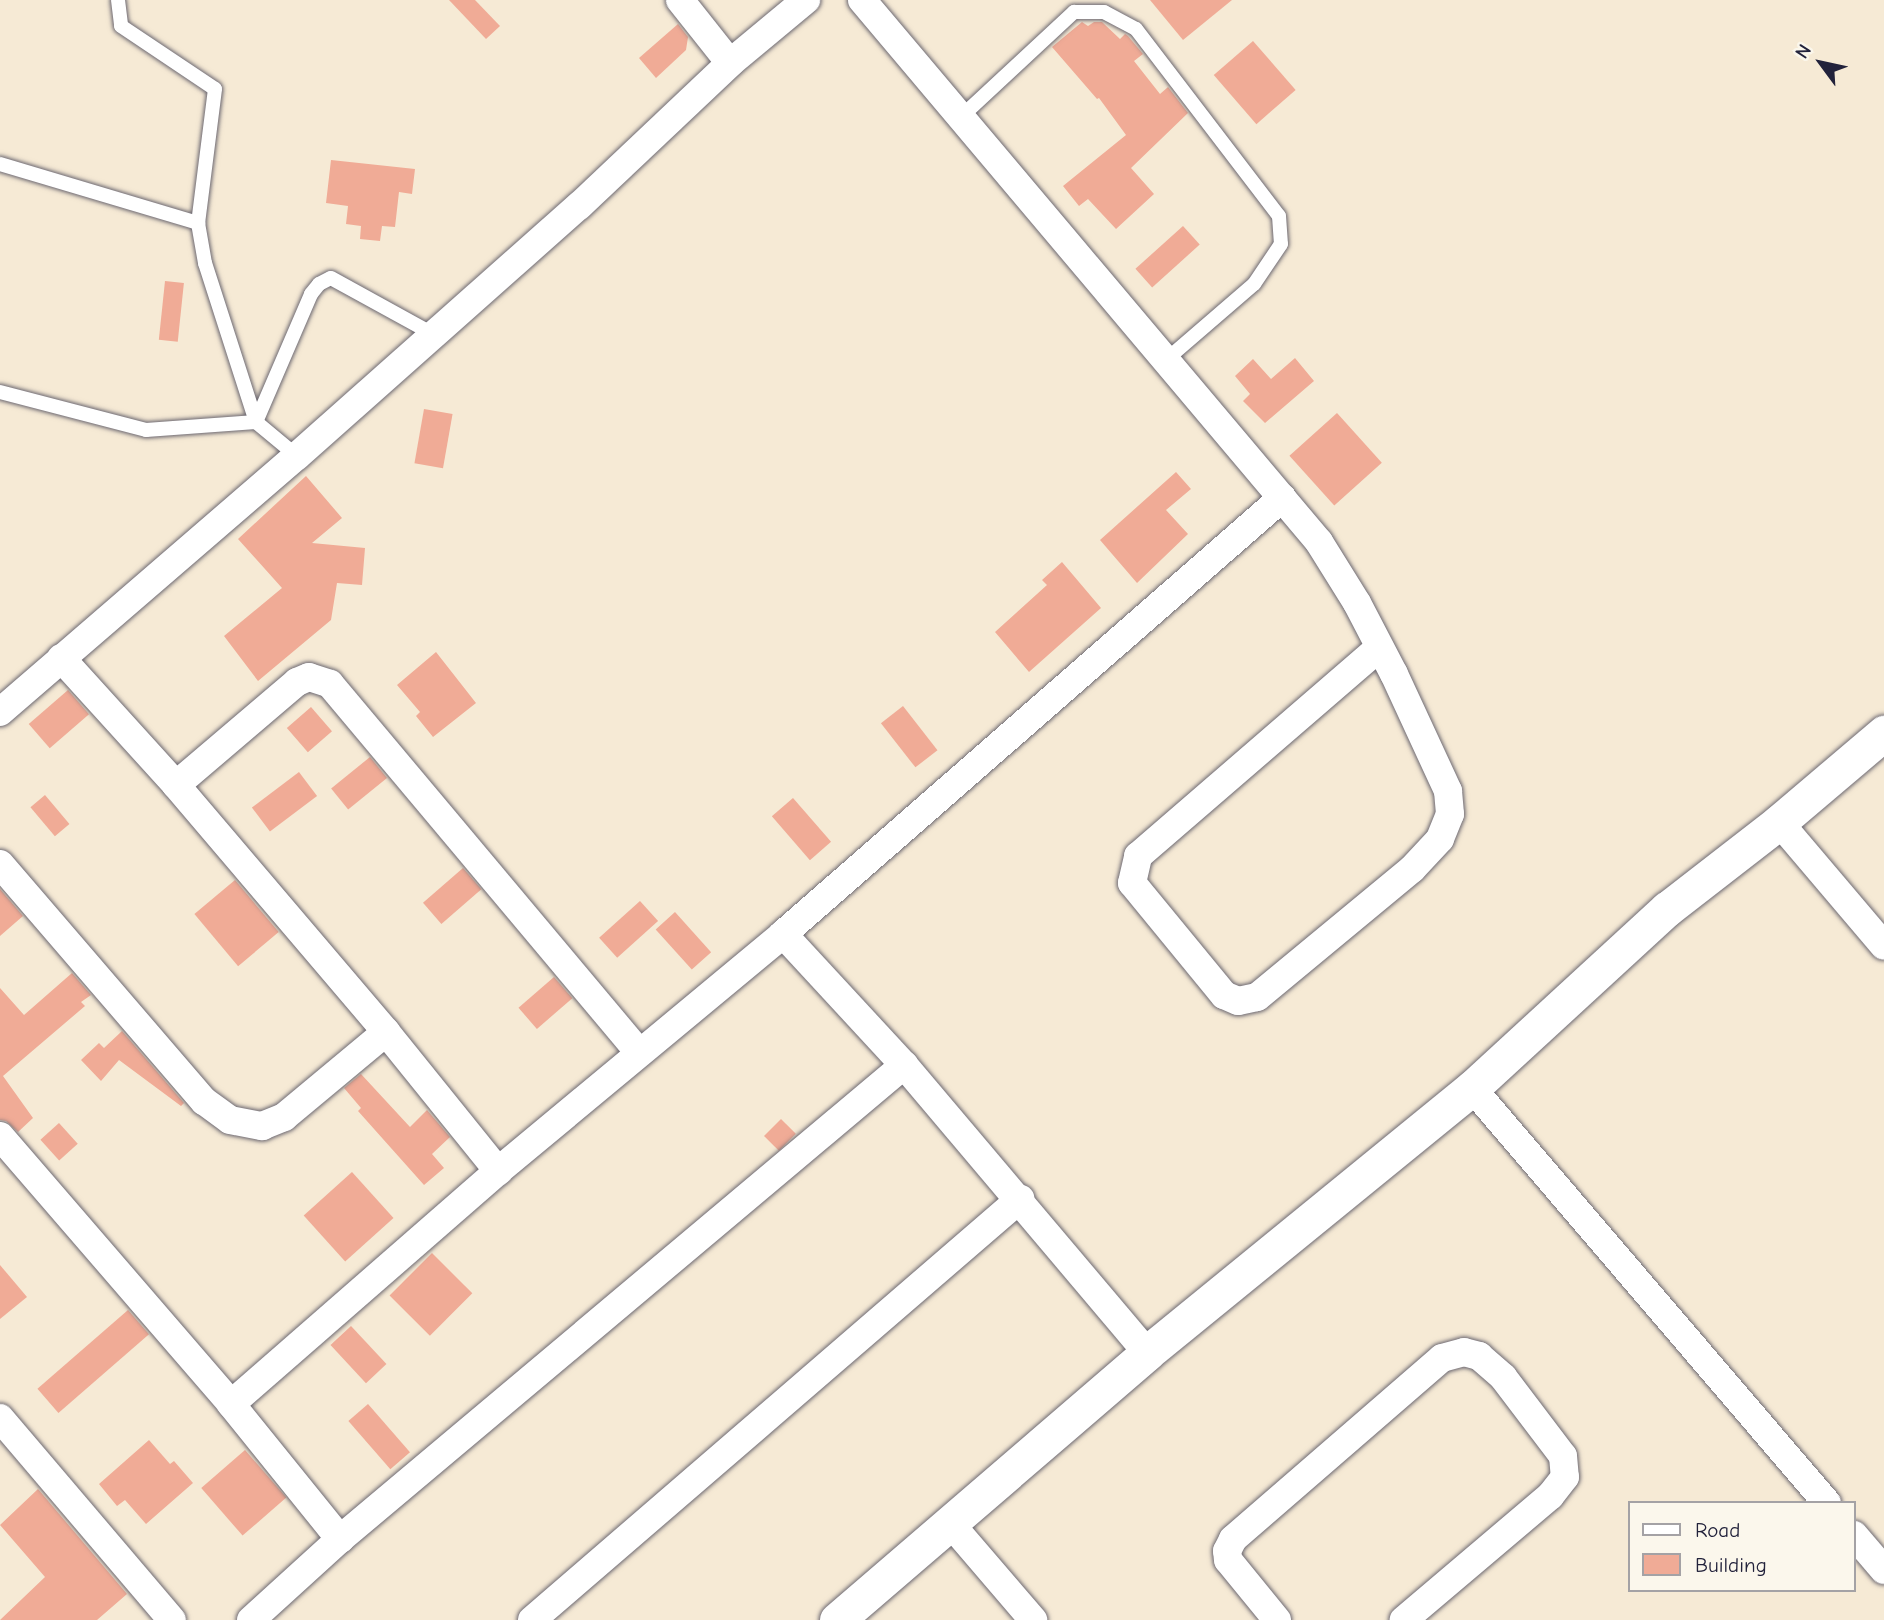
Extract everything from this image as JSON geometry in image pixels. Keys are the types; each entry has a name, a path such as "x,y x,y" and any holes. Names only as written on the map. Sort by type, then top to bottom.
{"street":[{"path":"680,0 730,63"},
{"path":"0,712 297,456 579,206 730,63 806,0"},
{"path":"862,0 1319,542 1357,603 1380,648 1448,791 1450,814 1440,839 1412,869 1257,997 1238,1001 1224,995 1132,883 1138,856 1380,648"},
{"path":"230,1404 498,1171 783,934 1282,498"},
{"path":"61,658 176,785 386,1032 498,1171"},
{"path":"176,785 297,682 309,677 330,684 639,1052"},
{"path":"837,1620 1147,1353 1472,1088 1667,909 1779,822 1884,733"},
{"path":"1779,822 1884,946"},
{"path":"0,863 204,1101 230,1120 262,1126 284,1117 386,1032"},
{"path":"783,934 904,1065 1020,1199 1147,1353"},
{"path":"251,1620 340,1539 904,1065"},
{"path":"1472,1088 1825,1501"},
{"path":"0,1136 230,1404 340,1539"},
{"path":"532,1620 1020,1199"},
{"path":"1277,1620 1227,1560 1227,1551 1233,1539 1442,1359 1464,1352 1479,1356 1503,1377 1563,1456 1565,1477 1550,1496 1404,1620"},
{"path":"0,1418 172,1620"},
{"path":"950,1523 1033,1620"},
{"path":"1856,1537 1884,1570"}],"lane":[{"path":"118,0 121,26 215,89 198,223 205,263 256,422 297,456"},
{"path":"962,116 1074,12 1104,12 1136,29 1279,216 1281,244 1254,284 1166,360"},
{"path":"0,164 198,223"},
{"path":"256,422 311,294 319,284 331,278 433,334"},
{"path":"0,392 146,430 256,422"}],"building":[{"path":"449,0 475,0 500,26 486,39"},
{"path":"1150,0 1232,0 1183,40"},
{"path":"1082,22 1088,26 1094,22 1102,22 1120,39 1125,34 1128,36 1143,54 1134,61 1160,94 1168,87 1188,113 1131,168 1154,194 1116,229 1088,199 1079,206 1063,186 1126,135 1099,98 1097,99 1052,47"},
{"path":"678,24 688,37 686,50 656,78 639,58"},
{"path":"1253,41 1296,90 1256,124 1214,75"},
{"path":"331,160 415,169 412,194 399,192 395,227 382,226 380,241 360,239 361,226 346,224 348,206 326,203"},
{"path":"1183,226 1200,245 1152,287 1135,269"},
{"path":"165,281 184,283 178,342 159,340"},
{"path":"1295,358 1314,381 1265,423 1243,401 1250,394 1235,376 1253,359 1271,379"},
{"path":"424,409 453,414 443,468 414,463"},
{"path":"1337,413 1382,463 1334,506 1289,456"},
{"path":"1176,472 1191,489 1166,510 1188,534 1137,583 1100,540"},
{"path":"306,476 342,518 312,543 365,548 362,585 337,583 331,620 258,681 224,636 282,588 238,539"},
{"path":"1062,562 1101,608 1029,672 995,632 1047,585 1042,580"},
{"path":"436,652 476,703 433,737 416,716 420,712 397,685"},
{"path":"68,690 89,714 50,748 29,724"},
{"path":"903,706 937,750 915,767 881,723"},
{"path":"311,707 332,731 308,752 287,728"},
{"path":"370,757 387,778 348,809 331,788"},
{"path":"299,772 317,796 270,831 252,808"},
{"path":"45,795 69,824 55,836 30,807"},
{"path":"793,798 831,842 810,860 772,816"},
{"path":"463,868 481,889 441,924 423,903"},
{"path":"235,880 279,932 238,966 194,914"},
{"path":"0,889 23,916 0,936"},
{"path":"640,901 658,921 617,958 599,938"},
{"path":"675,912 711,952 692,970 656,929"},
{"path":"72,973 91,995 81,1002 85,1006 3,1076 33,1118 18,1132 6,1121 0,1120 0,988 24,1015"},
{"path":"554,977 572,998 537,1029 519,1008"},
{"path":"122,1031 184,1103 181,1106 119,1060 101,1081 81,1060 99,1043 104,1048"},
{"path":"361,1074 410,1127 427,1110 450,1137 432,1154 444,1168 424,1185 358,1111 361,1108 344,1088"},
{"path":"781,1119 796,1134 779,1151 764,1136"},
{"path":"59,1123 78,1144 59,1161 40,1140"},
{"path":"352,1172 393,1218 345,1262 304,1215"},
{"path":"432,1253 472,1293 430,1336 390,1295"},
{"path":"0,1265 27,1297 0,1319"},
{"path":"128,1310 149,1334 58,1413 37,1389"},
{"path":"351,1326 386,1364 366,1383 331,1345"},
{"path":"368,1404 410,1452 390,1469 348,1421"},
{"path":"149,1440 170,1464 174,1461 193,1483 146,1524 125,1500 117,1506 99,1484"},
{"path":"245,1450 286,1498 243,1536 201,1488"},
{"path":"38,1489 127,1594 97,1620 0,1620 45,1577 0,1525"}]}
